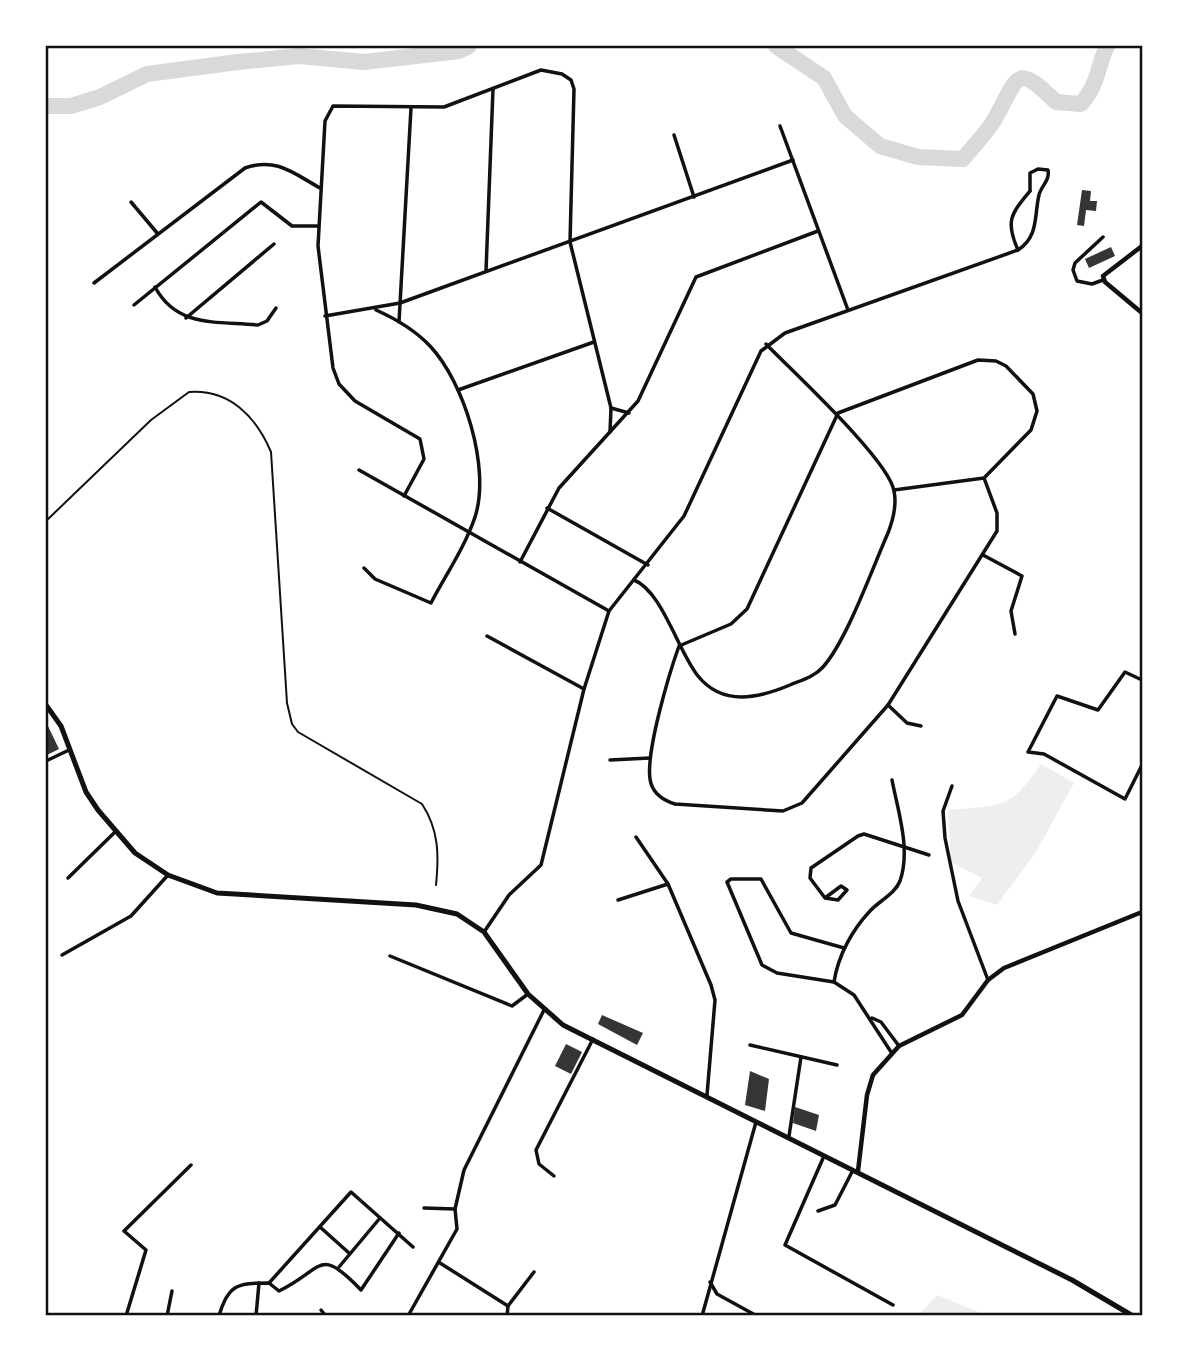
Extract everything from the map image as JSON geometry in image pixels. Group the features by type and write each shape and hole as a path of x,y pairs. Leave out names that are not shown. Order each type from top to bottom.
{"main road":[{"path":"46,705 61,726 86,792 115,832 135,853 168,875 217,893 242,897 433,906 457,914 484,932 528,994 563,1025 789,1136 1072,1280 1133,1315"}],"street":[{"path":"404,496 424,459 423,445 414,435 368,411 339,384 331,357 318,272 318,226 325,121 327,112 333,106 411,108 458,104 541,70 562,74 571,80 575,89 570,242 611,408 610,432"},
{"path":"486,271 493,89"},
{"path":"400,322 411,108"},
{"path":"780,126 848,310"},
{"path":"674,135 694,197"},
{"path":"325,316 400,303 793,160"},
{"path":"94,283 245,168 262,162 276,165 320,188"},
{"path":"484,932 509,895 541,864 584,689 609,611 648,565 684,516 756,359 766,344 785,333 1018,250 1027,244 1033,233 1039,193 1049,174 1043,168 1030,173 1030,191 1009,220 1009,229 1018,250"},
{"path":"1030,191 1039,193"},
{"path":"131,202 158,234"},
{"path":"134,305 261,202 292,226 318,226"},
{"path":"520,562 547,508 564,483 631,413 696,277 818,231"},
{"path":"1103,237 1075,263 1073,270 1077,281 1091,284 1103,280"},
{"path":"186,318 274,244"},
{"path":"1103,280 1104,274 1143,246"},
{"path":"1103,280 1143,313"},
{"path":"155,287 162,300 186,318 258,325 267,321 276,308"},
{"path":"364,568 375,579 431,603 468,533 479,498 480,463 458,390 432,348 400,322 374,309"},
{"path":"458,390 594,342"},
{"path":"634,580 649,589 679,646 705,684 735,698 761,697 817,673 831,656 894,518 894,490 878,458 766,344"},
{"path":"679,646 731,624 747,609 841,411 978,360 996,361 1006,366 1034,394 1037,418 1024,440 984,478 894,490"},
{"path":"611,408 631,413"},
{"path":"359,470 609,611"},
{"path":"679,646 650,758 650,780 654,792 665,801 675,804 783,811 802,803 888,705 983,555 999,523 984,478"},
{"path":"547,508 648,565"},
{"path":"983,555 1022,576 1011,611 1016,634"},
{"path":"487,636 584,689"},
{"path":"1143,680 1125,672 1098,710 1057,696 1028,752 1044,754 1125,799 1143,765"},
{"path":"888,705 906,723 920,726"},
{"path":"46,761 70,750"},
{"path":"610,760 650,758"},
{"path":"834,982 844,948 869,911 899,884 904,848 892,780"},
{"path":"952,786 943,811 945,838 958,901 988,980"},
{"path":"68,878 115,832"},
{"path":"825,898 841,886 847,890 838,900 825,898 810,878 811,868 858,836 864,834 929,855"},
{"path":"636,837 668,884 715,1000 707,1095"},
{"path":"62,955 131,916 168,875"},
{"path":"844,948 791,933 762,880 729,880 727,887 762,965 777,973 834,982 854,995 872,1018 874,1028 891,1052"},
{"path":"618,900 668,884"},
{"path":"818,1211 835,1205 855,1170 869,1086 891,1052 962,1015 988,980 1003,968 1143,912"},
{"path":"390,956 512,1006 528,994"},
{"path":"408,1315 457,1229 455,1209 464,1170 544,1010"},
{"path":"872,1018 881,1022 899,1046"},
{"path":"554,1176 539,1164 536,1150 593,1039"},
{"path":"750,1045 837,1065"},
{"path":"789,1136 801,1057"},
{"path":"702,1315 756,1121"},
{"path":"825,1155 785,1245 893,1305"},
{"path":"126,1315 146,1250 124,1231 191,1165"},
{"path":"269,1283 351,1192 413,1247"},
{"path":"424,1208 455,1209"},
{"path":"339,1267 381,1217"},
{"path":"320,1227 349,1253"},
{"path":"219,1315 230,1290 269,1283 279,1291 319,1265 339,1267 361,1290 399,1233"},
{"path":"440,1263 508,1307"},
{"path":"507,1315 508,1307 534,1272"},
{"path":"710,1282 717,1294 757,1315"},
{"path":"256,1315 259,1283"},
{"path":"167,1315 172,1291"},
{"path":"321,1310 326,1315"}],"lane":[{"path":"46,521 151,420 189,391 219,395 240,407 258,426 271,452 286,691 292,724 298,732 422,804 431,818 438,844 436,885"}],"shaded area":[{"path":"1041,764 1074,783 1036,852 997,905 969,896 982,878 951,862 948,810 1002,803 1020,790"},
{"path":"937,1295 986,1315 919,1315"}],"building":[{"path":"1082,190 1091,191 1090,201 1097,201 1096,211 1086,210 1084,226 1077,225"},
{"path":"1111,247 1115,256 1089,268 1085,259"},
{"path":"46,722 59,749 47,755 46,752"},
{"path":"602,1015 643,1033 637,1045 598,1024"},
{"path":"566,1044 582,1052 571,1074 555,1066"},
{"path":"750,1071 769,1079 765,1111 745,1105"},
{"path":"795,1107 819,1115 816,1131 793,1123"}],"waterway":[{"path":"46,106 71,106 100,97 147,74 299,56 364,62 459,51 469,46"},
{"path":"776,46 824,78 845,116 880,146 918,157 963,159 990,127 1010,90 1020,79 1033,82 1056,102 1081,104 1094,83 1107,46"}]}
